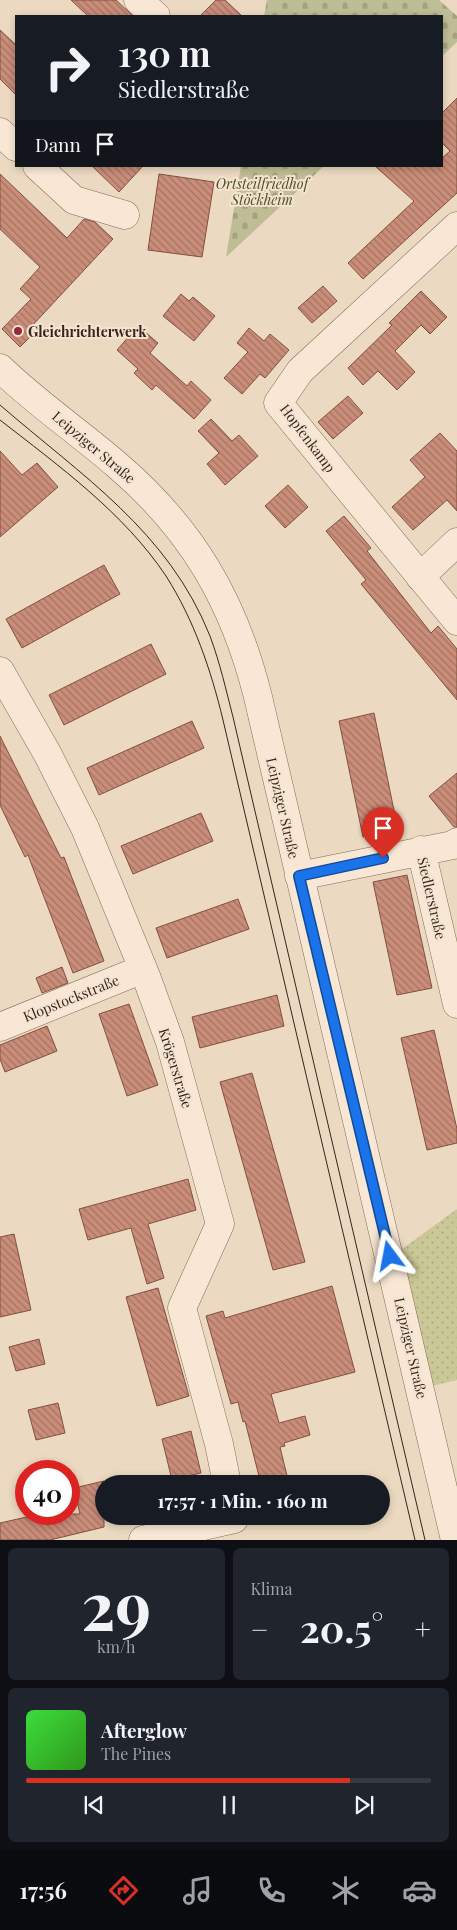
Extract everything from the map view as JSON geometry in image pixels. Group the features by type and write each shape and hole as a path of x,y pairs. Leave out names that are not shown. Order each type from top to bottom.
{"street":[{"path":"138,0 155,15"},
{"path":"0,132 15,146"},
{"path":"38,167 74,200 125,215"},
{"name":"Hopfenkamp","path":"457,226 300,371 278,403 457,621"},
{"name":"Leipziger Straße","path":"2,376 117,465 153,498 193,546 224,598 244,648 455,1533"},
{"path":"420,577 457,542"},
{"name":"Krögerstraße","path":"0,671 47,753 84,828 143,969 170,1042 220,1224 182,1308 219,1444 225,1475"},
{"name":"Siedlerstraße","path":"299,876 453,845 457,842"},
{"name":"Siedlerstraße","path":"421,850 457,1004"},
{"name":"Klopstockstraße","path":"0,1027 143,969"},
{"path":"143,1540 235,1525"}],"shaded area":[{"path":"457,1209 457,1380 428,1387 398,1252"}],"green space":[{"path":"267,0 439,0 457,16 457,42 443,55 443,15 264,15"},
{"name":"Ortsteilfriedhof Stöckheim","path":"241,167 323,167 226,257"}],"building":[{"path":"71,0 116,0 132,15 87,15"},
{"path":"216,0 225,0 241,15 201,15"},
{"path":"0,30 15,44 15,94 0,79"},
{"path":"457,98 457,193 363,279 348,263 414,201 376,167 443,167 443,157 450,151 443,144 443,112"},
{"path":"93,167 142,167 119,192"},
{"path":"0,174 67,238 84,219 95,222 113,239 30,328 35,332 20,347 2,329 31,299 20,289 40,267 0,229"},
{"path":"159,174 214,182 202,257 148,250"},
{"path":"323,286 337,301 312,323 298,308"},
{"path":"421,291 447,317 430,334 421,325 395,351 415,372 397,390 378,371 363,385 348,368 392,325 389,323"},
{"path":"181,294 189,301 193,297 215,316 194,341 163,316"},
{"path":"138,326 158,343 150,353 187,386 191,381 211,400 194,419 156,385 152,390 134,373 138,369 117,350"},
{"path":"249,328 264,341 270,334 289,350 265,378 260,374 242,394 224,378 248,352 237,343"},
{"path":"348,396 363,413 333,439 318,422"},
{"path":"211,419 232,441 239,435 258,456 225,485 207,464 219,453 198,431"},
{"path":"440,433 457,451 457,511 447,500 413,530 392,507 425,477 410,460"},
{"path":"0,451 22,475 37,463 58,487 0,537"},
{"path":"288,485 308,507 285,528 265,506"},
{"path":"344,516 371,548 367,551 431,633 438,626 457,649 457,700 361,584 366,580 326,531"},
{"path":"104,565 120,594 22,648 6,619"},
{"path":"151,644 166,674 64,725 49,695"},
{"path":"374,713 398,830 363,837 339,721"},
{"path":"192,721 204,748 99,795 87,768"},
{"path":"0,736 61,858 64,857 104,961 73,973 28,855 25,857 0,805"},
{"path":"457,773 457,827 454,827 429,796"},
{"path":"201,813 213,841 133,874 121,846"},
{"path":"407,875 432,988 397,995 373,882"},
{"path":"238,899 249,929 167,958 156,928"},
{"path":"62,967 68,983 42,993 36,978"},
{"path":"277,995 284,1026 200,1048 192,1017"},
{"path":"129,1004 158,1085 127,1096 99,1014"},
{"path":"47,1026 57,1051 5,1072 0,1059 0,1045"},
{"path":"434,1030 457,1129 457,1143 427,1150 401,1038"},
{"path":"252,1073 305,1262 273,1270 220,1082"},
{"path":"188,1179 196,1210 148,1224 164,1278 147,1284 131,1228 88,1240 79,1209"},
{"path":"14,1234 31,1310 0,1317 0,1237"},
{"path":"332,1286 355,1372 271,1394 279,1423 305,1416 310,1435 284,1443 285,1446 280,1447 287,1475 259,1475 245,1421 243,1422 238,1402 231,1404 206,1316 223,1311 225,1318"},
{"path":"158,1288 189,1396 157,1406 126,1297"},
{"path":"39,1339 45,1364 16,1371 9,1347"},
{"path":"58,1403 65,1433 36,1440 28,1410"},
{"path":"191,1431 201,1473 171,1475 162,1439"},
{"path":"95,1483 95,1525 104,1525 104,1527 50,1540 0,1540 0,1523 15,1520 15,1525 80,1525 80,1487"}],"tram line":[{"path":"0,405 91,482 147,535 171,566 192,599 210,636 233,717 425,1540"},
{"path":"0,420 67,473 111,511 131,532 166,576 185,610 200,646 223,720 415,1540"}],"place":[{"name":"Gleichrichterwerk","path":"18,331"}],"route":[{"path":"383,858 299,876 390,1256"}]}
